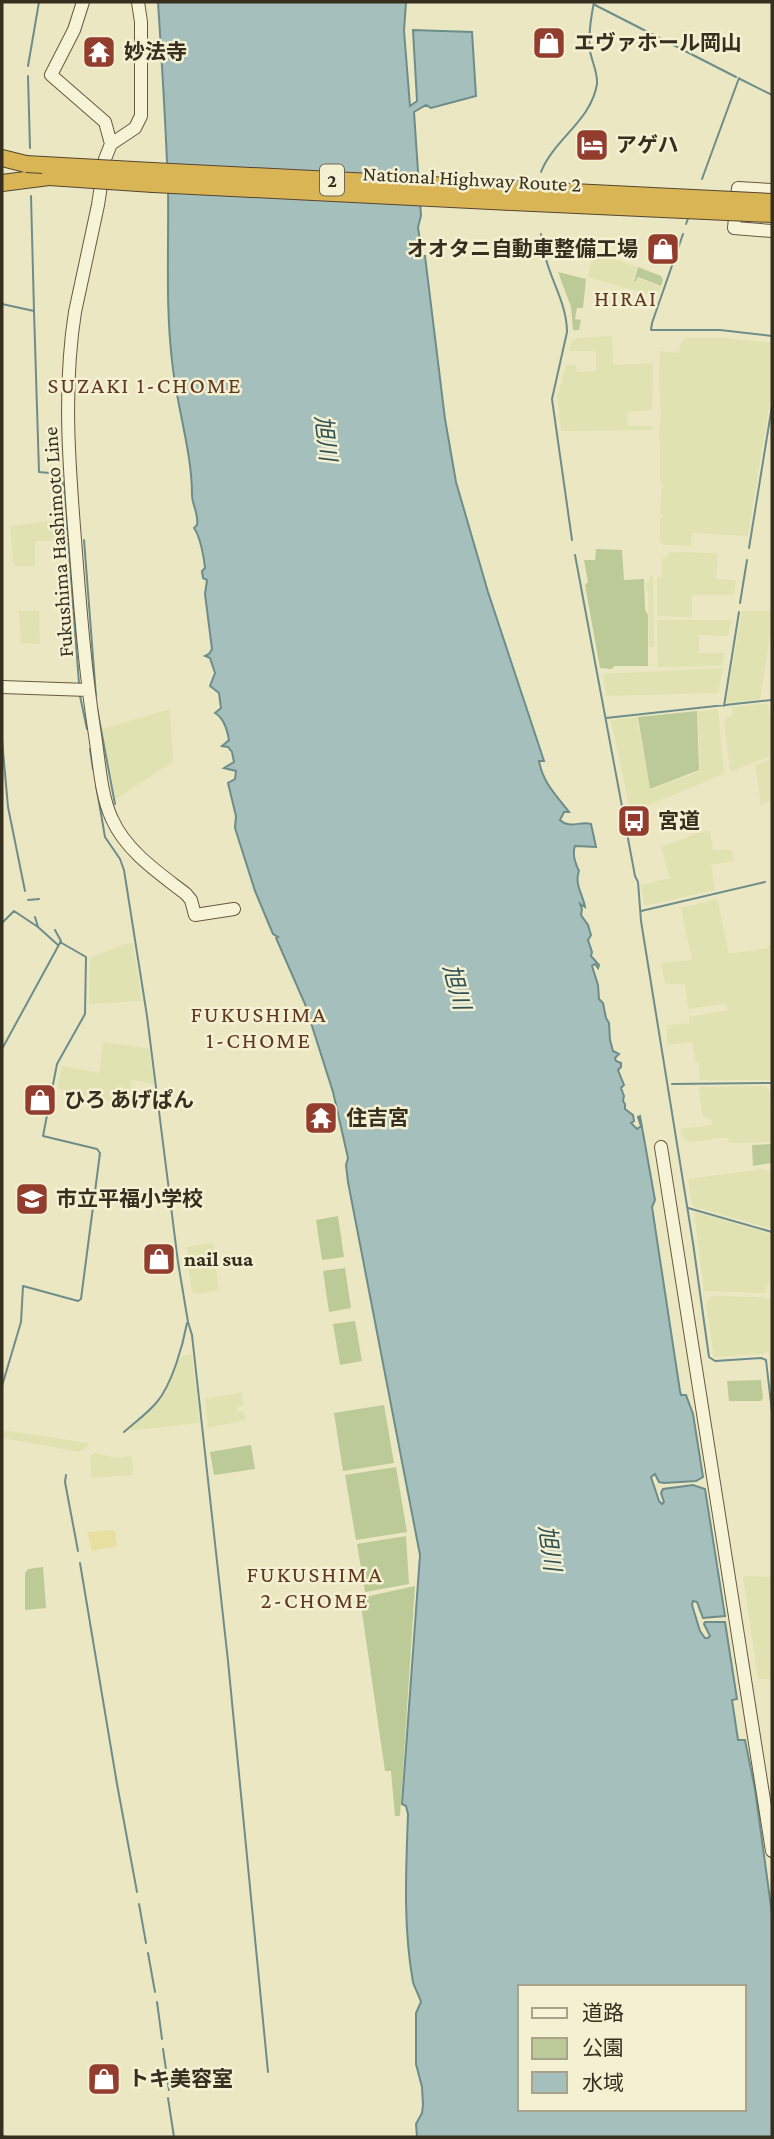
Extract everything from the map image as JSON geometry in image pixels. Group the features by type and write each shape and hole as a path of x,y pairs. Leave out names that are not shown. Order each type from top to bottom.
{"highway":[{"name":"National Highway Route 2","path":"2,160 26,164 772,202"},
{"name":"National Highway Route 2","path":"2,172 50,177 772,214"},
{"path":"2,183 50,177"}],"main road":[{"path":"83,2 74,30 51,75 105,122 110,144 135,128 141,116 141,22 138,2"},
{"name":"Fukushima Hashimoto Line","path":"110,144 75,312 68,395 70,478 88,690 106,797 117,829 140,856 191,900 195,915 234,909"},
{"path":"772,190 738,188 734,228 772,231"},
{"path":"2,687 88,690"},
{"path":"661,1147 772,1851"}],"green space":[{"path":"593,251 637,267 633,282 636,283 637,278 661,287 657,297 588,277"},
{"path":"638,267 661,276 661,286 638,277 634,282"},
{"path":"558,272 586,279 583,308 577,308 575,319 581,320 579,330 573,330 571,307"},
{"path":"612,336 613,365 653,363 652,410 627,412 628,426 652,426 652,430 561,431 557,397 566,365 576,365 577,372 596,371 596,351 569,351 572,341 577,338"},
{"path":"685,338 725,338 772,343 772,389 748,536 692,533 691,546 663,545 660,541 660,517 663,515 660,514 660,351 679,353"},
{"path":"63,519 65,540 35,541 35,566 14,566 10,526"},
{"path":"596,549 622,550 624,580 644,579 645,610 648,615 648,666 600,668 585,585 588,582 584,560 595,560"},
{"path":"668,552 715,553 718,555 716,579 736,580 734,595 692,595 692,617 657,616 657,577 662,577 662,558 668,557"},
{"path":"649,576 653,576 654,647 649,647 646,583 650,582"},
{"path":"19,611 39,611 40,644 21,643"},
{"path":"742,611 772,611 761,694 760,699 727,704 726,700"},
{"path":"657,620 732,620 728,636 699,635 699,653 725,653 722,666 658,667"},
{"path":"723,668 718,693 606,696 603,674"},
{"path":"768,703 772,755 731,772 729,763 747,755 729,762 724,721 733,716 732,707"},
{"path":"170,709 173,762 116,799 102,729"},
{"path":"718,709 724,774 630,811 611,720 637,717 650,790 700,771 698,711"},
{"path":"697,711 699,770 650,789 638,717"},
{"path":"772,758 772,800 761,805 755,765"},
{"path":"710,830 713,850 732,850 734,861 711,865 715,890 644,906 641,885 670,878 661,847"},
{"path":"716,899 729,954 768,948 772,945 772,1080 700,1080 699,1062 695,1062 692,1042 667,1045 667,1025 689,1023 689,1017 729,1010 724,1004 688,1009 685,984 665,984 661,963 692,960 681,908"},
{"path":"133,943 142,1001 89,1004 90,958"},
{"path":"103,1042 149,1048 154,1084 132,1080 129,1094 146,1099 144,1110 57,1088 62,1066 99,1073"},
{"path":"766,1086 769,1090 772,1142 729,1143 728,1138 714,1138 688,1142 682,1136 680,1129 712,1125 712,1120 702,1115 699,1087"},
{"path":"772,1144 772,1163 753,1166 752,1145"},
{"path":"764,1169 772,1172 772,1229 692,1205 688,1179"},
{"path":"694,1212 772,1234 772,1274 765,1293 704,1291"},
{"path":"338,1216 344,1257 322,1260 316,1220"},
{"path":"213,1243 215,1255 188,1257 186,1247"},
{"path":"207,1257 216,1269 219,1290 198,1294 192,1292 187,1262"},
{"path":"345,1268 351,1308 329,1312 323,1271"},
{"path":"711,1296 772,1299 772,1373 768,1351 763,1354 714,1357 706,1304"},
{"path":"355,1321 362,1361 340,1365 333,1324"},
{"path":"192,1354 200,1423 126,1431 157,1405 180,1357"},
{"path":"761,1380 761,1401 729,1401 727,1381"},
{"path":"242,1393 244,1406 237,1407 237,1419 238,1412 244,1411 246,1420 208,1428 205,1399"},
{"path":"384,1405 394,1463 343,1471 334,1413"},
{"path":"2,1430 88,1443 88,1446 79,1452 2,1438"},
{"path":"251,1445 255,1469 214,1475 210,1452"},
{"path":"95,1453 116,1458 132,1456 133,1475 91,1478 90,1456"},
{"path":"396,1467 407,1532 356,1540 345,1475"},
{"path":"406,1536 409,1584 365,1592 357,1544"},
{"path":"43,1567 46,1608 25,1610 25,1573 28,1569"},
{"path":"743,1576 772,1577 772,1679 758,1679"},
{"path":"415,1586 400,1816 395,1816 391,1771 385,1771 360,1598"}],"sand":[{"path":"115,1530 117,1546 92,1551 87,1532"}],"water":[{"name":"旭川","path":"158,2 406,2 404,31 410,106 417,101 413,30 472,32 476,96 431,108 426,105 414,112 421,216 418,227 422,256 425,256 445,419 456,482 488,592 544,761 539,761 541,769 569,812 564,812 560,820 567,824 591,824 596,847 575,846 574,849 574,859 579,871 578,885 585,907 580,904 581,915 591,935 588,940 591,956 599,965 598,968 595,964 592,966 599,999 603,1003 609,1023 613,1051 619,1054 615,1058 621,1063 618,1070 624,1085 621,1088 625,1109 633,1115 634,1121 631,1123 637,1129 641,1126 640,1116 655,1200 652,1207 680,1391 681,1395 686,1395 693,1414 703,1477 696,1481 664,1483 659,1482 655,1474 651,1477 662,1504 663,1489 693,1485 705,1489 725,1616 703,1618 697,1602 693,1601 692,1605 705,1638 710,1636 705,1622 725,1622 737,1699 732,1700 738,1740 745,1740 755,1789 772,1914 772,2137 417,2137 416,2124 423,2105 416,2064 416,2013 421,2002 413,1982 410,1961 406,1898 408,1814 406,1806 402,1804 420,1555 348,1182 348,1158 333,1092 305,1004 276,938 278,937 273,934 255,891 235,828 236,816 228,783 235,779 236,771 224,768 234,762 232,752 228,747 222,746 229,740 223,721 215,713 221,708 219,693 210,686 215,673 210,658 205,656 212,649 205,594 207,580 203,578 204,558 194,528 197,525 197,517 192,499 190,463 175,385 171,346 165,118"}],"waterway":[{"path":"28,66 39,2"},
{"path":"541,172 554,150 588,109 593,97 597,80 589,39 594,2"},
{"path":"595,5 736,77"},
{"path":"28,76 30,148"},
{"path":"702,179 739,78"},
{"path":"740,79 772,95"},
{"path":"31,196 34,311"},
{"path":"686,224 689,216"},
{"path":"541,234 545,256 566,322 567,332 552,399 572,540"},
{"path":"683,234 651,330 720,330 772,336"},
{"path":"2,304 34,311 39,472 61,474 64,489 79,683"},
{"path":"749,548 772,406"},
{"path":"84,540 96,696"},
{"path":"575,555 638,882 641,921 709,1357 715,1361 766,1360 772,1412"},
{"path":"740,603 747,560"},
{"path":"724,706 739,612"},
{"path":"80,696 87,729"},
{"path":"606,718 772,700"},
{"path":"97,708 115,804"},
{"path":"2,740 8,807 25,891"},
{"path":"90,749 93,769"},
{"path":"96,785 105,837 124,870 147,1016 178,1262 192,1335 228,1661 268,2072"},
{"path":"641,911 765,882"},
{"path":"28,900 39,899"},
{"path":"2,923 14,911 38,927"},
{"path":"35,917 38,927 58,945"},
{"path":"2,1049 61,941 55,930"},
{"path":"2,1386 21,1322 23,1286 78,1301 81,1299 100,1153 97,1149 43,1136 57,1064 85,1014 86,957 60,942"},
{"path":"672,1084 772,1083"},
{"path":"688,1208 772,1232"},
{"path":"124,1432 150,1410 162,1394 176,1364 187,1323"},
{"path":"66,1475 78,1551"},
{"path":"80,1563 137,1892"},
{"path":"139,1904 146,1943"},
{"path":"148,1953 155,1992"},
{"path":"157,2002 162,2039"},
{"path":"163,2049 169,2090"},
{"path":"168,2098 174,2137"},
{"path":"2,2136 7,2137"}],"place":[{"name":"エヴァホール岡山","path":"549,43"},
{"name":"妙法寺","path":"99,52"},
{"name":"アゲハ","path":"592,145"},
{"name":"オオタニ自動車整備工場","path":"663,249"},
{"name":"宮道","path":"634,821"},
{"name":"ひろ あげぱん","path":"40,1100"},
{"name":"住吉宮","path":"321,1118"},
{"name":"市立平福小学校","path":"32,1199"},
{"name":"nail sua","path":"159,1259"},
{"name":"トキ美容室","path":"104,2079"}],"district":[{"name":"HIRAI","path":"626,298"},
{"name":"SUZAKI 1-CHOME","path":"145,385"},
{"name":"FUKUSHIMA 1-CHOME","path":"259,1027"},
{"name":"FUKUSHIMA 2-CHOME","path":"315,1587"}]}
